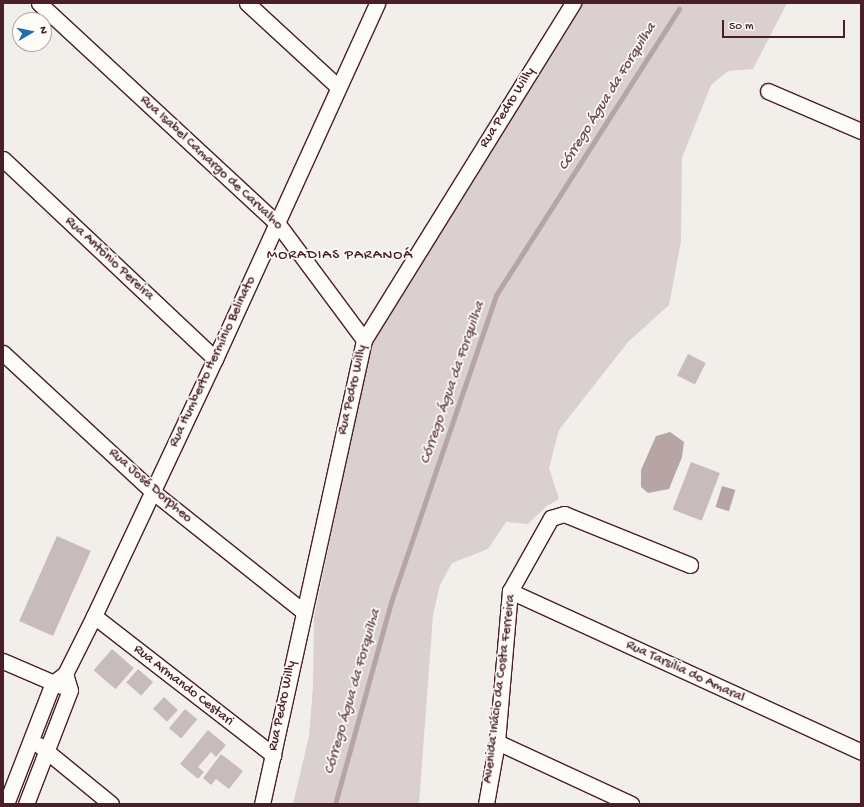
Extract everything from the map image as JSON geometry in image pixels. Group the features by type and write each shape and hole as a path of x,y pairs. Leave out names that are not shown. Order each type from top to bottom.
{"street":[{"name":"Rua Isabel Camargo de Carvalho","path":"40,3 278,224 364,340"},
{"path":"247,3 338,87"},
{"name":"Rua Humberto Hermínio Belinato","path":"6,804 32,738 59,679 94,616 215,359 278,224 338,87 377,3"},
{"name":"Rua Pedro Willy","path":"262,804 364,340 574,3"},
{"path":"768,91 861,132"},
{"name":"Rua Antônio Pereira","path":"3,159 215,359"},
{"name":"Rua José Dorpheo","path":"3,353 152,490 304,612"},
{"name":"Avenida Inácio da Costa Ferreira","path":"486,804 497,742 510,591 551,518 564,514 690,565"},
{"name":"Rua Tarsilia do Amaral","path":"510,591 861,752"},
{"name":"Rua Armando Cestari","path":"94,616 273,755"},
{"path":"3,661 59,679 70,690 26,804"},
{"path":"32,738 111,804"},
{"path":"497,742 631,804"}],"shaded area":[{"path":"582,3 787,3 753,69 728,71 711,85 682,158 681,241 669,305 628,342 559,430 549,468 559,499 547,506 528,524 506,522 488,549 452,563 440,585 433,615 419,804 293,804 309,736 313,687 314,617 371,343"},
{"path":"670,432 684,442 682,457 669,489 648,493 641,487 641,470 656,436"},
{"path":"722,486 735,490 729,511 716,507"}],"building":[{"path":"688,354 706,363 695,384 677,375"},
{"path":"691,462 720,473 702,521 673,510"},
{"path":"57,536 91,551 53,636 19,621"},
{"path":"112,649 134,668 116,689 94,670"},
{"path":"138,669 153,682 141,696 126,683"},
{"path":"164,697 178,710 167,722 153,709"},
{"path":"185,709 197,719 181,738 169,728"},
{"path":"208,730 226,745 216,757 211,752 198,767 204,772 198,779 180,764"},
{"path":"221,754 243,771 229,789 216,779 211,785 203,778"}],"waterway":[{"name":"Córrego Água da Forquilha","path":"335,804 391,602 496,295 679,9"}],"district":[{"name":"MORADIAS PARANOÁ","path":"340,256"}]}
